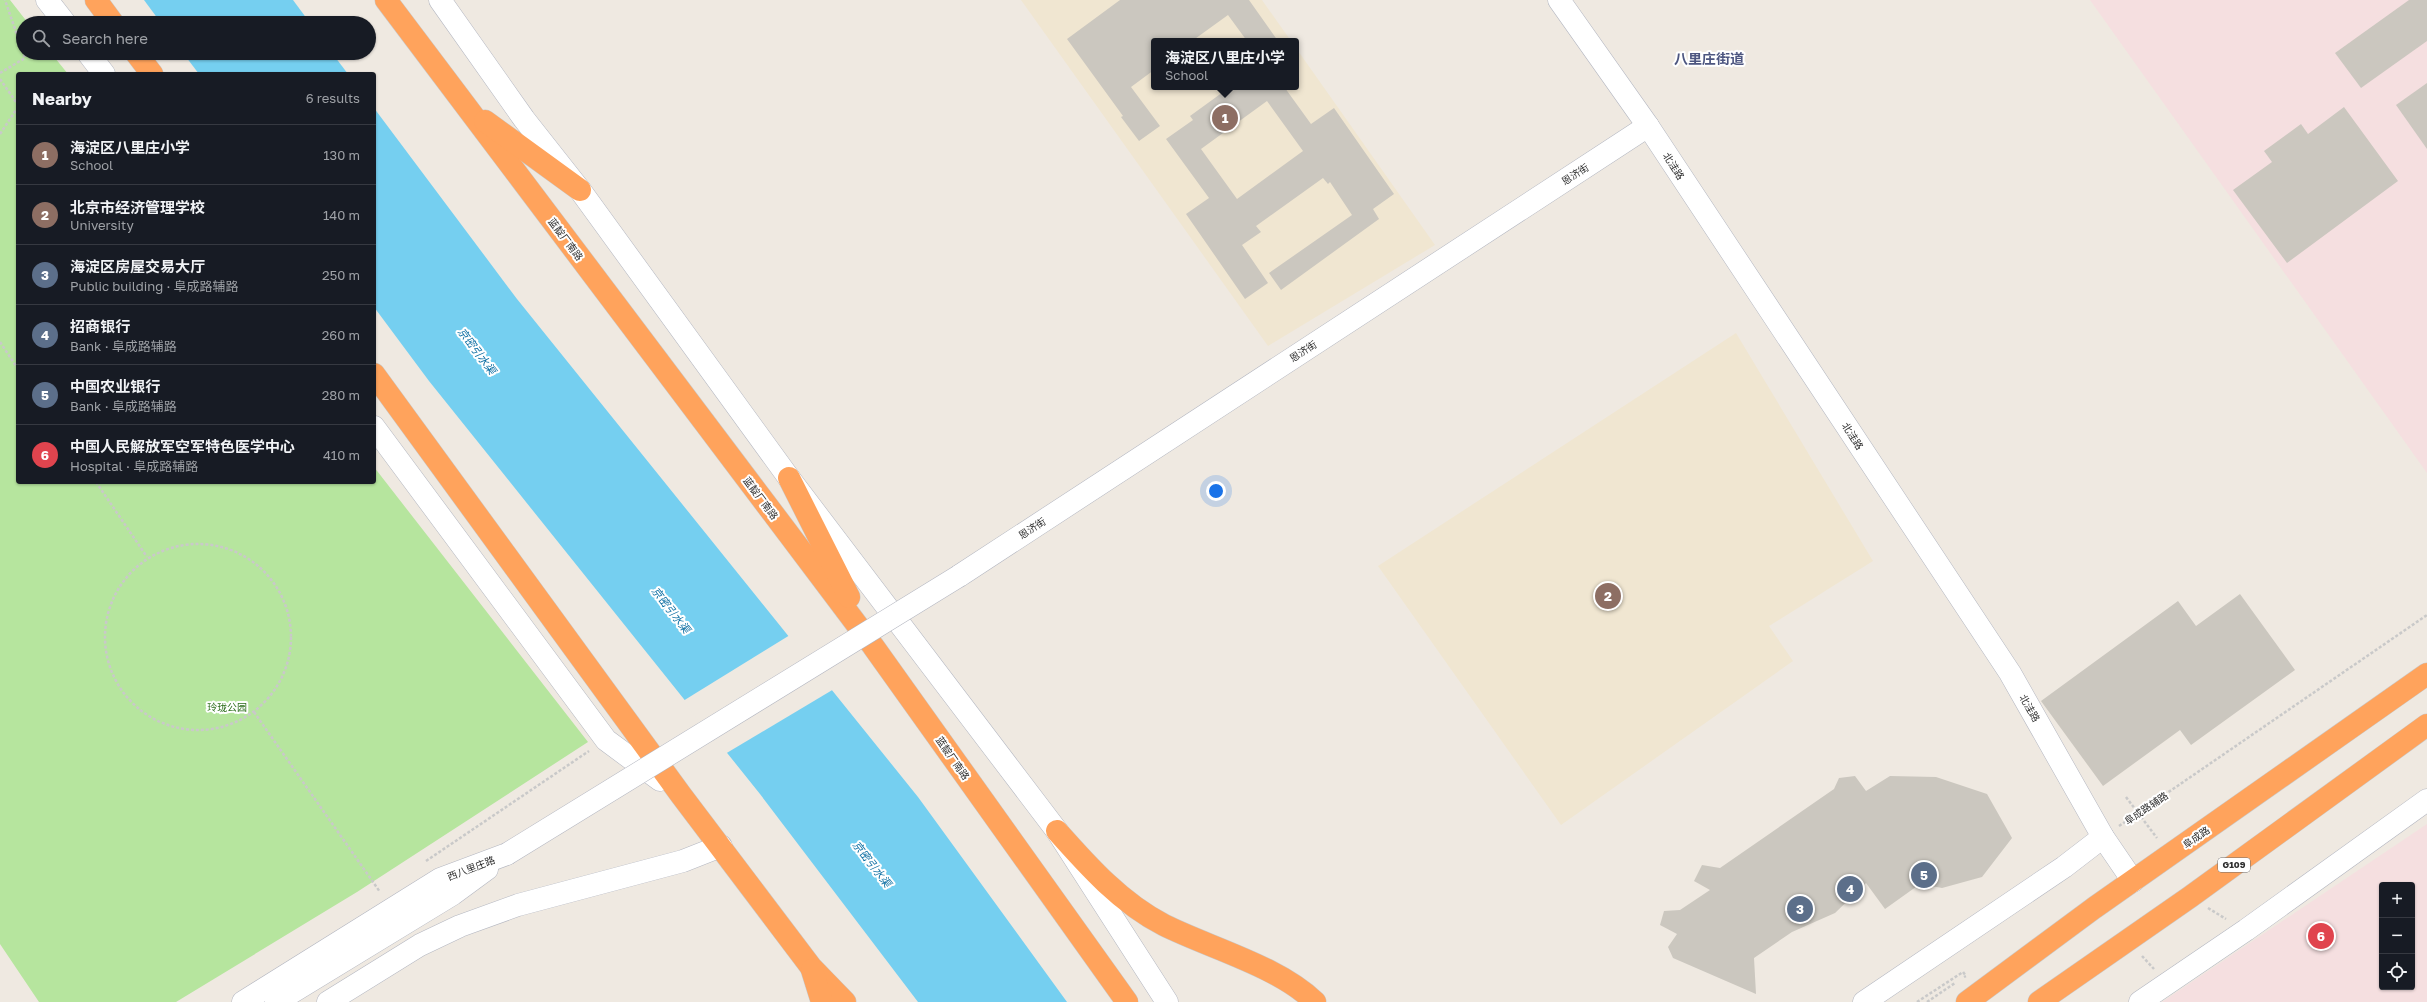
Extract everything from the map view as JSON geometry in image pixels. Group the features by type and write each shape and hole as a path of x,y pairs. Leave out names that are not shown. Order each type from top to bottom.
{"highway":[{"path":"96,0 108,16"},
{"name":"蓝靛厂南路","path":"386,0 873,646 1127,1002"},
{"path":"141,60 150,72"},
{"path":"467,108 580,190"},
{"path":"376,377 681,795 811,967 845,1002"},
{"path":"790,478 873,646"},
{"name":"阜成路","path":"1967,1002 2133,881 2427,674"},
{"name":"G109","path":"2039,1002 2190,897 2427,725"},
{"path":"1057,831 1096,875 1132,904 1163,924 1278,977 1315,1002"},
{"path":"811,967 822,1002"}],"street":[{"path":"47,0 60,16"},
{"path":"440,0 524,119 580,190 790,478 1057,831 1167,1002"},
{"name":"北洼路","path":"1560,0 1648,126 2010,673 2103,837 2133,881"},
{"path":"93,60 102,72"},
{"name":"恩济街","path":"507,854 959,576 1648,126"},
{"path":"376,430 606,740 681,795"},
{"path":"2140,1002 2246,930 2427,800"},
{"path":"1864,1002 2064,867 2103,837"},
{"path":"328,1002 420,945 460,926 518,905 684,861 721,846"},
{"name":"西八里庄路","path":"243,1002 440,879 507,854"},
{"name":"西八里庄路","path":"276,1002 454,894 507,854"}],"path":[{"path":"5,0 16,32"},
{"path":"0,73 22,60"},
{"path":"0,79 16,103"},
{"path":"0,134 16,109"},
{"path":"0,342 16,366"},
{"path":"97,484 147,558"},
{"path":"209,543 240,552 266,571 284,597 292,628 289,660 276,689 254,712 227,726 198,731 190,730 168,726 141,712 120,690 107,663 104,633 110,604 125,578 147,558 177,545 209,543"},
{"name":"阜成路辅路","path":"2103,837 2427,615"},
{"path":"254,712 379,892 386,888"},
{"path":"424,862 606,740"},
{"path":"1917,1002 1963,972"},
{"path":"1927,1002 1945,990"}],"shaded area":[{"path":"1021,0 1262,0 1289,38 1151,38 1151,90 1299,90 1299,52 1435,245 1268,346"},
{"path":"2090,0 2427,0 2427,473"},
{"path":"1736,333 1873,561 1769,626 1793,661 1561,825 1378,566"},
{"path":"2427,824 2427,1002 2162,1002"}],"green space":[{"name":"玲珑公园","path":"0,0 10,0 23,16 16,16 16,60 57,60 66,72 16,72 16,484 376,484 376,470 588,742 357,892 176,1002 39,1002 0,944"}],"water":[{"path":"144,0 293,0 305,16 156,16"},
{"path":"188,60 337,60 346,72 197,72"},
{"name":"京密引水渠","path":"376,111 517,299 918,797 1067,1002 918,1002 760,794 429,381 376,310"}],"pier":[{"path":"790,635 834,689 725,754 683,701"}],"building":[{"path":"1120,0 1249,0 1276,38 1245,38 1228,15 1196,38 1151,38 1151,72 1131,87 1160,126 1139,141 1121,117 1123,116 1067,39"},
{"path":"2409,0 2427,0 2427,41 2361,88 2335,53"},
{"path":"2427,83 2427,149 2396,105"},
{"path":"1226,90 1286,90 1311,124 1334,108 1394,194 1373,209 1379,219 1281,290 1269,273 1352,215 1330,182 1328,184 1323,178 1256,226 1261,232 1242,245 1268,283 1245,299 1186,214 1209,198 1166,139 1193,120 1190,116","holes":["1267,101 1303,151 1237,199 1201,149"]},
{"path":"2344,107 2398,181 2287,263 2233,190 2272,162 2264,151 2301,124 2308,134"},
{"path":"2240,594 2295,670 2191,745 2180,730 2103,786 2041,701 2178,601 2196,626"},
{"path":"1855,776 1866,791 1890,776 1936,777 1987,794 2012,838 1982,877 1942,888 1920,884 1885,909 1866,883 1835,913 1792,932 1754,958 1756,994 1673,958 1668,947 1677,934 1660,925 1664,911 1680,910 1710,890 1694,881 1702,865 1720,868 1834,789 1839,778"}],"place":[{"name":"海淀区八里庄小学","path":"1225,118"},
{"name":"北京市经济管理学校","path":"1608,596"},
{"name":"中国农业银行","path":"1924,875"},
{"name":"招商银行","path":"1850,889"},
{"name":"海淀区房屋交易大厅","path":"1800,909"},
{"name":"中国人民解放军空军特色医学中心","path":"2321,936"}],"district":[{"name":"八里庄街道","path":"1709,59"}]}
